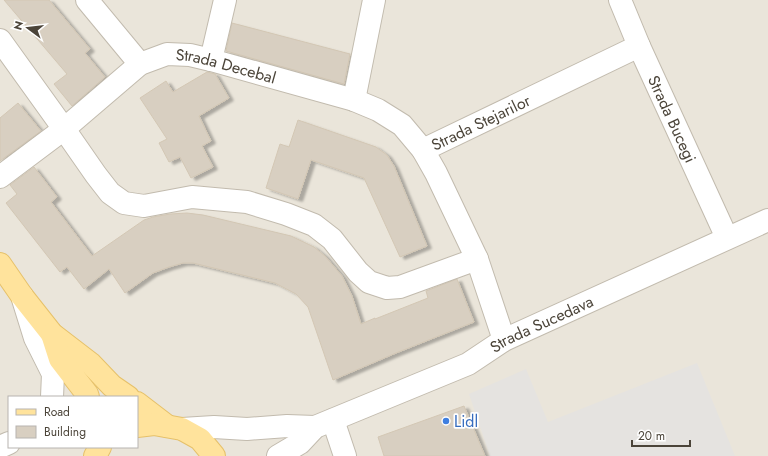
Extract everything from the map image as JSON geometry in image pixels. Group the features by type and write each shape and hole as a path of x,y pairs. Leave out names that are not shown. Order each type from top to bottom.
{"main road":[{"path":"0,264 22,296 52,334 91,364 112,386 127,396"},
{"path":"52,334 60,359 88,396"},
{"path":"138,405 175,428 200,439 214,456"},
{"path":"138,426 154,424 175,428"}],"street":[{"path":"87,0 140,64"},
{"path":"354,100 374,0"},
{"name":"Strada Bucegi","path":"620,0 639,46 727,238"},
{"path":"211,60 220,4"},
{"path":"0,40 96,175 110,193 124,203 144,206 192,197 247,202 286,214 314,225 332,239 358,272 369,282 387,288 400,287 477,259"},
{"name":"Strada Stejarilor","path":"504,340 477,259 436,173 423,150 639,46"},
{"name":"Strada Decebal","path":"0,177 64,129 140,64 167,54 190,55 211,60 354,100 378,110 402,125 423,150"},
{"name":"Strada Sucedava","path":"278,456 300,443 324,424 468,364 504,340 768,220"},
{"path":"22,296 35,338 53,374 52,396"},
{"path":"324,424 345,456"},
{"name":"Strada Sucedava","path":"175,428 214,427 247,429 324,424"}],"shaded area":[{"path":"0,0 768,0 768,456 0,456"},
{"name":"Lidl","path":"697,363 735,456 490,456 469,394 526,369 548,422"}],"building":[{"path":"4,0 49,0 90,49 85,53 105,77 72,106 54,84 67,74"},
{"path":"232,23 350,54 344,84 226,51"},
{"path":"207,72 215,74 229,98 199,116 211,141 202,146 213,167 191,178 180,157 169,162 159,143 167,139 140,98 166,81 173,92"},
{"path":"18,103 41,131 0,161 0,118"},
{"path":"298,120 376,147 387,155 394,166 427,246 400,257 364,178 311,160 298,199 266,188 280,144 289,147"},
{"path":"34,167 57,197 51,202 92,256 144,220 170,214 187,213 203,215 291,236 314,247 325,256 342,276 352,296 361,324 428,298 426,291 457,279 474,322 333,380 308,307 296,294 275,283 193,263 183,263 153,273 125,293 109,269 84,289 67,267 60,272 6,203 17,194 10,185"},
{"name":"Lidl","path":"464,406 485,456 384,456 378,437"}],"place":[{"name":"Lidl","path":"446,421"}]}
